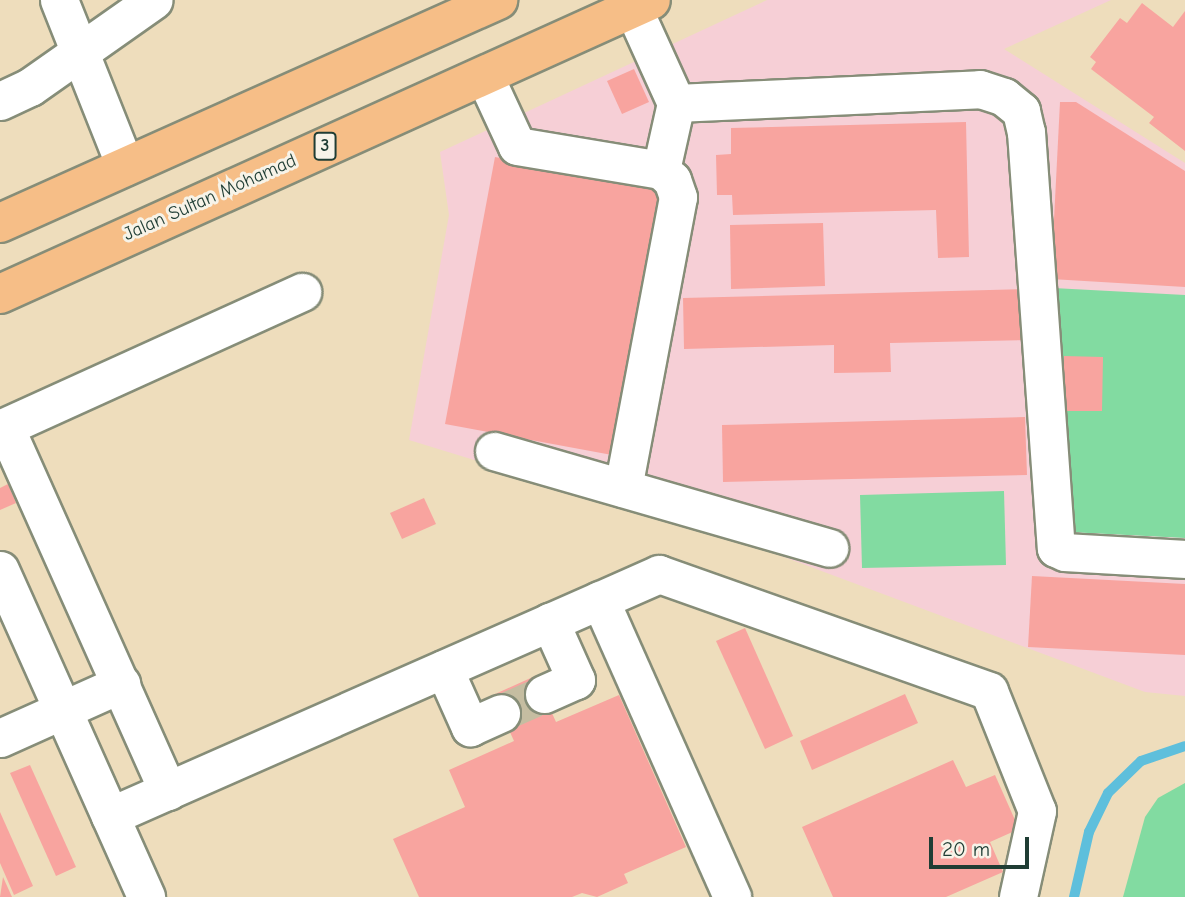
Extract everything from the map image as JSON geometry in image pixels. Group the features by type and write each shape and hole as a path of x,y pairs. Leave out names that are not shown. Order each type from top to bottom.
{"highway":[{"path":"0,222 498,0"},
{"name":"Jalan Sultan Mohamad","path":"0,294 642,4"}],"street":[{"path":"59,0 77,54 125,166"},
{"path":"0,101 30,87 150,1"},
{"path":"642,4 676,103 661,170"},
{"path":"484,75 517,146 661,170 672,180 678,197 623,488"},
{"path":"676,103 980,89 1013,104 1021,111 1026,132 1056,548 1065,552 1185,559"},
{"path":"168,791 3,428 302,292"},
{"path":"494,451 829,548"},
{"path":"0,569 146,897"},
{"path":"110,816 659,575 989,691 1037,811 1018,897"},
{"path":"600,600 732,897"},
{"path":"544,694 576,680 550,622"},
{"path":"444,669 470,727 501,713"},
{"path":"0,738 121,684"}],"shaded area":[{"path":"767,0 1111,0 1004,49 1185,163 1185,696 1145,692 752,545 409,440 449,215 440,152"}],"green space":[{"path":"1053,288 1185,295 1185,538 1069,532"},
{"path":"1004,491 1006,565 862,568 860,495"},
{"path":"1185,783 1185,897 1123,897 1145,817 1158,798"}],"building":[{"path":"1142,3 1173,27 1185,11 1185,151 1149,123 1154,117 1091,69 1096,62 1090,57 1120,18 1127,23"},
{"path":"634,69 649,102 622,114 607,81"},
{"path":"1060,102 1076,102 1185,171 1185,287 1051,279"},
{"path":"966,122 969,257 938,258 936,210 733,215 732,195 717,195 716,155 731,154 731,128"},
{"path":"495,157 663,189 612,455 445,424"},
{"path":"823,223 825,286 731,289 730,225"},
{"path":"1028,289 1029,340 890,343 891,372 834,373 834,345 684,349 683,298"},
{"path":"1064,356 1103,357 1102,411 1063,411"},
{"path":"1025,417 1027,475 723,482 722,425"},
{"path":"8,484 16,503 0,510 0,488"},
{"path":"424,498 436,524 402,539 390,513"},
{"path":"1032,576 1185,584 1185,655 1028,647"},
{"path":"745,628 793,736 765,749 716,641"},
{"path":"535,676 556,722 619,695 686,847 624,874 628,883 597,897 582,893 572,897 419,897 393,839 465,807 449,770 514,741 493,695"},
{"path":"905,694 918,723 812,770 800,741"},
{"path":"953,760 966,787 995,775 1019,829 990,842 1003,872 946,897 833,897 802,827"},
{"path":"30,765 76,867 56,876 10,773"},
{"path":"0,812 33,886 14,895 0,863"},
{"path":"3,877 12,897 0,897"}],"waterway":[{"path":"1074,897 1089,832 1108,793 1141,761 1185,746"}],"tunnel":[{"path":"501,713 544,694"}]}
